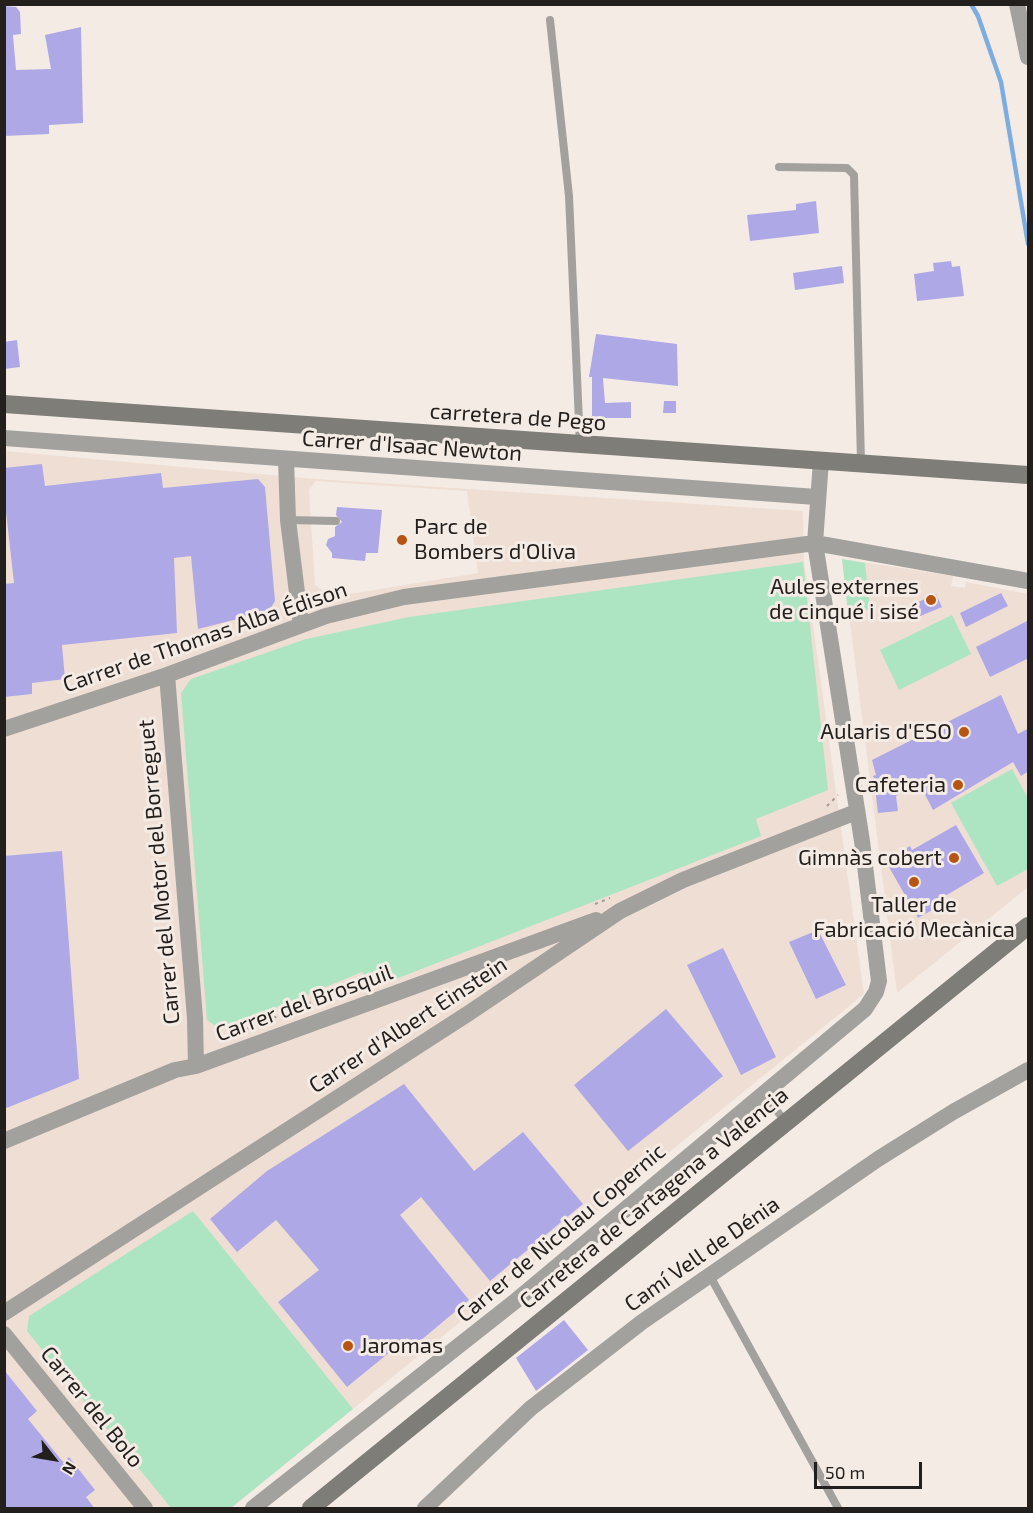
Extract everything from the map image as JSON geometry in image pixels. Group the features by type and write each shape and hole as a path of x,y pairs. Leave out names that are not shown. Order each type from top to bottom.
{"main road":[{"name":"carretera de Pego","path":"4,404 1029,475"},
{"name":"Carretera de Cartagena a Valencia","path":"310,1509 1029,926"}],"street":[{"path":"1017,4 1029,57"},
{"name":"Carrer d'Isaac Newton","path":"4,438 816,497"},
{"path":"286,459 288,520 301,625"},
{"path":"821,461 816,497 815,543 856,812"},
{"name":"Carrer de Thomas Alba Édison","path":"4,729 167,675 326,616 404,597 815,543 1029,580"},
{"name":"Carrer del Motor del Borreguet","path":"167,675 195,1018 196,1066"},
{"name":"Carrer d'Albert Einstein","path":"4,1313 469,1013 620,902 683,880 856,812"},
{"name":"Carrer de Nicolau Copernic","path":"253,1509 518,1299 865,1009 876,992 879,981 856,812"},
{"name":"Carrer del Brosquil","path":"4,1141 175,1070 196,1066 620,902"},
{"name":"Camí Vell de Dénia","path":"425,1509 531,1408 642,1322 878,1159 1029,1070"},
{"name":"Carrer del Bolo","path":"4,1334 145,1509"}],"lane":[{"path":"550,20 569,196 580,445"},
{"path":"779,167 847,168 854,175 861,464"},
{"path":"288,520 336,521"},
{"path":"762,1093 786,1122"},
{"path":"710,1276 838,1509"}],"path":[{"path":"824,808 842,788"},
{"path":"590,906 620,902"},
{"path":"220,1040 348,987 368,990"}],"shaded area":[{"path":"4,451 316,479 803,511 804,560 864,994 231,1508 5,1508","holes":["316,481 467,491 478,573 332,597 315,585 309,490"]},
{"path":"842,559 953,576 951,586 965,588 966,582 1028,594 1028,887 897,993"}],"green space":[{"path":"842,559 865,563 870,610 848,613"},
{"path":"803,562 828,790 756,819 761,836 373,988 362,972 221,1030 207,1020 181,693 191,679 306,639 409,617"},
{"path":"952,615 971,654 899,690 880,650"},
{"path":"1012,769 1028,798 1028,869 997,886 951,803"},
{"path":"193,1211 353,1409 231,1508 171,1508 27,1331 29,1316"}],"building":[{"path":"4,6 16,7 20,12 21,34 13,35 16,70 51,69 45,35 81,27 83,123 49,125 49,134 4,136"},
{"path":"816,201 819,233 750,241 747,215 796,210 796,204"},
{"path":"951,261 952,267 960,266 964,296 917,301 914,274 934,271 933,263"},
{"path":"842,266 844,283 795,290 793,273"},
{"path":"596,334 677,344 678,386 603,378 605,403 631,402 631,418 592,418 592,377 589,377"},
{"path":"17,340 20,367 4,369 4,342"},
{"path":"664,401 676,401 676,413 663,413"},
{"path":"42,464 45,486 161,473 163,488 258,479 265,487 275,601 269,611 198,629 191,556 174,558 177,633 62,645 65,679 32,683 32,694 4,697 4,584 14,583 4,494 4,468"},
{"path":"337,507 382,510 378,553 366,553 365,561 332,558 332,553 326,545 328,539 335,536 335,527 342,522 336,515"},
{"path":"1001,593 1008,606 966,627 960,613"},
{"name":"Aules externes de cinqué i sisé","path":"936,594 942,607 913,619 907,607"},
{"path":"1029,620 1029,658 990,677 976,647"},
{"path":"1001,695 1018,734 1029,728 1029,771 1021,776 1013,762 933,810 919,783 896,796 898,811 878,813 875,788 877,786 873,776 876,775 872,760"},
{"path":"956,825 984,873 940,899 943,904 918,918 885,860 910,846 912,850"},
{"path":"62,851 79,1079 4,1109 4,856"},
{"path":"818,930 846,985 816,999 789,942"},
{"path":"723,948 776,1057 741,1075 687,965"},
{"path":"666,1009 723,1076 628,1151 574,1085"},
{"path":"404,1084 474,1171 523,1132 583,1204 490,1281 421,1197 400,1215 469,1300 414,1346 407,1338 347,1387 278,1302 319,1270 276,1220 237,1252 210,1219 267,1171"},
{"path":"564,1320 588,1350 536,1391 516,1358"},
{"path":"4,1370 37,1411 28,1419 63,1462 69,1457 95,1490 86,1497 95,1509 4,1509"}],"waterway":[{"path":"971,4 978,16 1001,82 1028,244"}],"place":[{"name":"Parc de Bombers d'Oliva","path":"402,540"},
{"name":"Aules externes de cinqué i sisé","path":"931,600"},
{"name":"Aularis d'ESO","path":"964,732"},
{"name":"Cafeteria","path":"958,785"},
{"name":"Gimnàs cobert","path":"954,858"},
{"name":"Taller de Fabricació Mecànica","path":"914,882"},
{"name":"Jaromas","path":"348,1346"}]}
